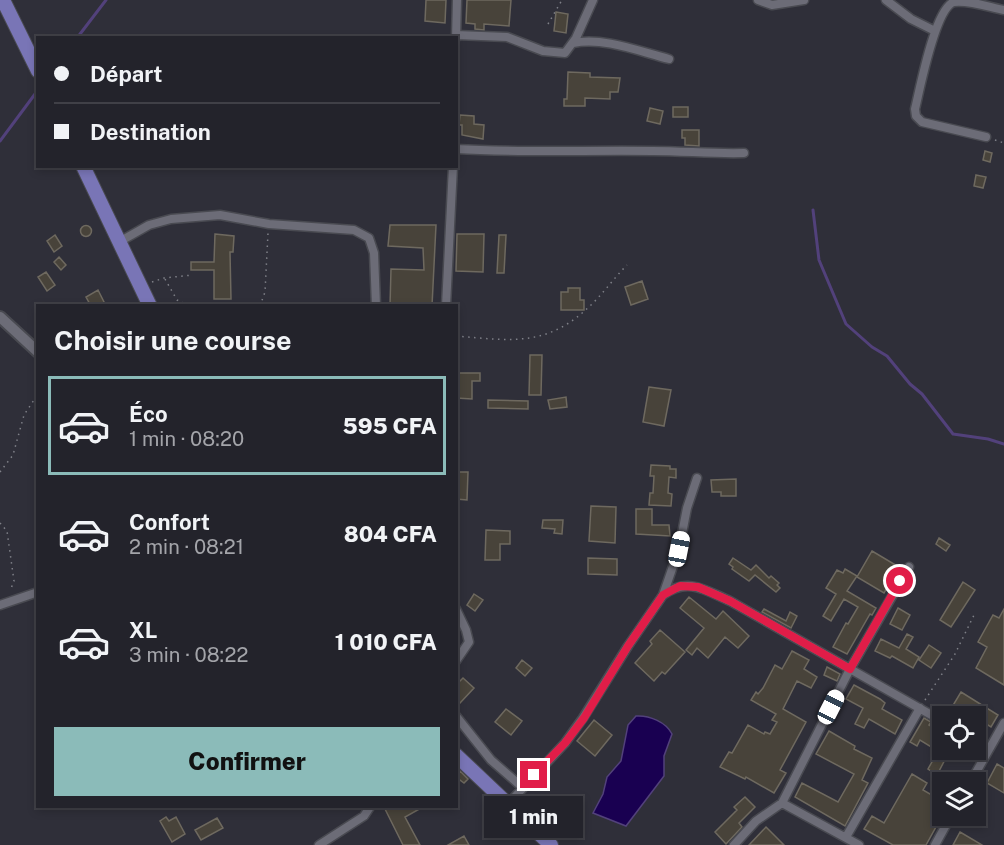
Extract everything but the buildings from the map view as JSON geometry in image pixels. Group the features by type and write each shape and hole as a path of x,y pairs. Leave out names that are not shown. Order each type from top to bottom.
{"main road":[{"path":"3,0 36,67"},
{"path":"84,168 149,304"},
{"path":"458,757 551,845"}],"street":[{"path":"456,36 457,0"},
{"path":"458,36 507,37 543,51 561,54 568,51 573,43 593,0"},
{"path":"758,0 772,5 804,0"},
{"path":"886,0 911,20 935,31"},
{"path":"986,137 922,122 916,116 915,109 935,31 945,3 965,1 1004,10"},
{"path":"573,43 603,42 669,59"},
{"path":"458,149 520,153 653,150 704,154 744,153"},
{"path":"446,304 453,168"},
{"path":"118,242 149,225 171,219 220,215 269,224 354,230 369,238 374,253 376,304"},
{"path":"0,317 36,350"},
{"path":"509,803 565,743 584,718 628,646 663,595 679,549 687,508 697,478"},
{"path":"734,845 756,821 782,803 850,669 909,567"},
{"path":"663,595 680,586 698,587 730,601 932,715"},
{"path":"1,605 36,593"},
{"path":"458,613 469,642 458,658"},
{"path":"846,837 920,708"},
{"path":"458,719 491,760 522,787"},
{"path":"976,772 1004,723"},
{"path":"782,803 859,845"},
{"path":"319,845 364,816 369,808"},
{"path":"934,845 945,826"}],"path":[{"path":"548,24 562,0"},
{"path":"986,137 1004,143"},
{"path":"261,304 265,292 269,224"},
{"path":"458,336 534,339 562,328 594,303 614,277 627,265"},
{"path":"140,286 164,278 193,275"},
{"path":"164,278 177,300 186,304"},
{"path":"0,472 13,455 24,415 36,397"},
{"path":"0,524 7,531 14,581 1,605"},
{"path":"920,708 955,654 974,615"}],"shaded area":[{"path":"636,716 657,720 672,734 664,756 664,776 626,826 593,813 603,794 607,777 621,761 628,725"}],"waterway":[{"path":"79,36 106,0"},
{"path":"0,141 36,93"},
{"path":"813,210 819,260 846,324 872,347 887,356 910,384 922,394 953,434 988,439 1004,444"}],"route":[{"path":"534,775 565,743 584,718 642,624 663,595 670,590 690,585 730,601 850,669 900,581"}]}
